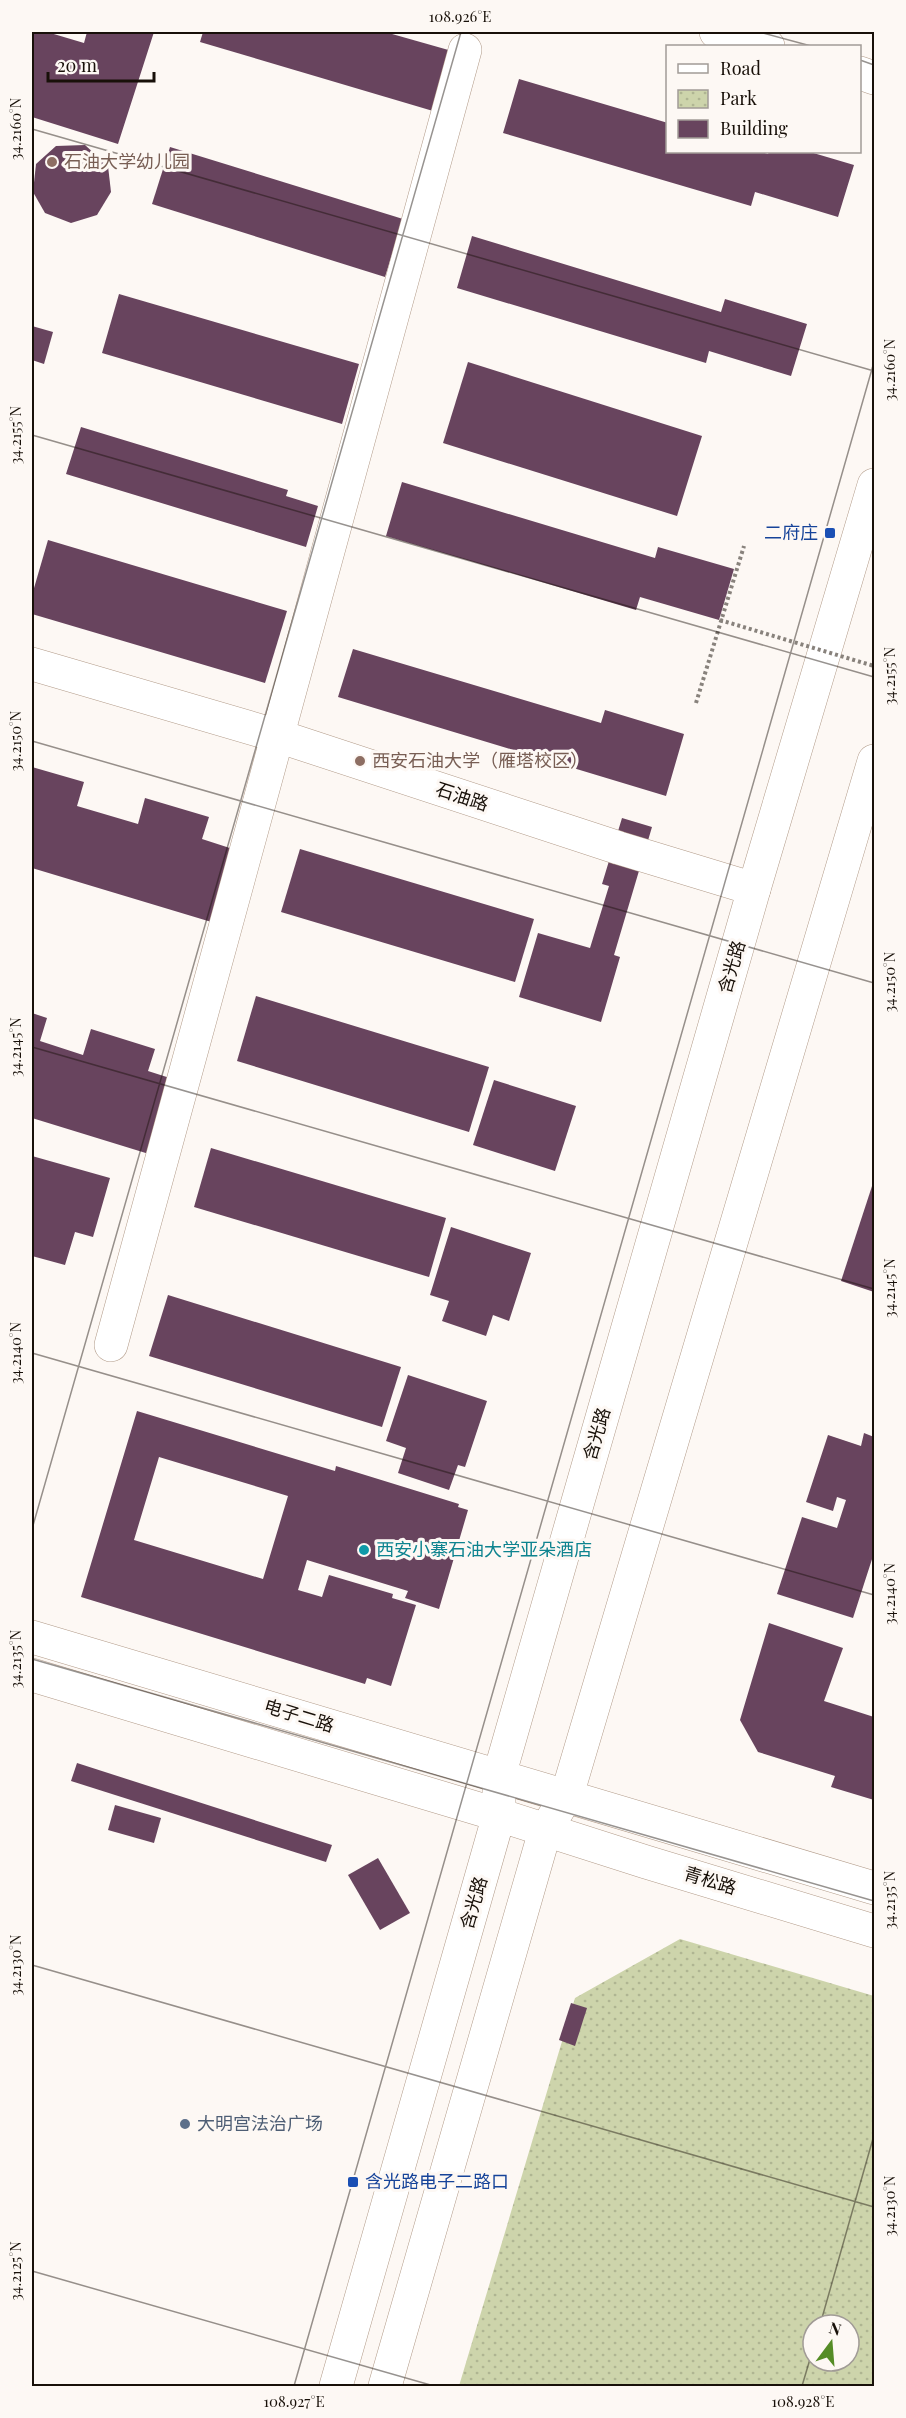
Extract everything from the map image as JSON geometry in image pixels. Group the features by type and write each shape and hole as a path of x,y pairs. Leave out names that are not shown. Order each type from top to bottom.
{"main road":[{"path":"716,32 764,45"},
{"path":"111,1345 465,50"},
{"name":"含光路","path":"336,2386 499,1815 499,1776 754,889 874,484"},
{"name":"石油路","path":"32,664 278,736 619,848 754,889"},
{"path":"385,2386 545,1831 567,1795 874,761"},
{"name":"电子二路","path":"32,1637 567,1795"},
{"name":"电子二路","path":"32,1675 499,1815 545,1831"},
{"path":"567,1795 874,1888"},
{"name":"青松路","path":"545,1831 874,1930"}],"path":[{"path":"696,703 744,546"},
{"path":"720,620 874,666"}],"green space":[{"path":"680,1939 874,1996 874,2386 459,2386 575,1998"}],"building":[{"path":"32,32 47,32 84,43 87,32 154,32 118,144 32,117"},
{"path":"203,32 385,32 452,51 433,111 200,42"},
{"path":"519,79 666,122 666,153 813,153 854,165 838,217 755,192 751,206 503,133"},
{"path":"85,145 108,166 111,192 97,215 71,223 45,213 33,192 36,164 56,146"},
{"path":"170,147 403,219 385,277 152,204"},
{"path":"472,236 721,312 725,299 807,324 791,376 709,351 706,363 457,288"},
{"path":"119,294 359,364 342,424 102,353"},
{"path":"32,326 53,332 44,364 32,360"},
{"path":"468,362 702,436 677,516 443,443"},
{"path":"81,427 288,490 286,496 318,506 306,547 66,474"},
{"path":"402,482 655,558 658,547 734,569 719,620 640,597 636,610 386,536"},
{"path":"48,540 287,611 265,683 32,614 32,595"},
{"path":"353,649 601,723 605,710 684,734 666,796 338,697"},
{"path":"32,767 84,782 77,806 138,824 145,798 209,817 202,839 239,851 218,924 32,868"},
{"path":"622,818 652,827 614,955 620,957 601,1022 519,997 538,933 590,948 609,886 602,884"},
{"path":"300,849 534,919 515,982 281,912"},
{"path":"256,996 489,1067 469,1132 237,1061"},
{"path":"32,1013 47,1018 40,1041 83,1055 91,1029 155,1049 148,1071 173,1079 149,1154 32,1118"},
{"path":"494,1080 576,1106 555,1171 473,1145"},
{"path":"211,1148 446,1218 429,1277 194,1207"},
{"path":"32,1156 110,1178 93,1237 75,1232 65,1265 32,1256"},
{"path":"874,1180 874,1292 841,1281"},
{"path":"451,1227 531,1253 509,1321 493,1315 486,1336 442,1321 449,1301 430,1295"},
{"path":"168,1295 401,1367 382,1427 149,1356"},
{"path":"408,1375 487,1401 465,1467 458,1465 449,1490 398,1473 406,1448 386,1441"},
{"name":"西安小寨石油大学亚朵酒店","path":"137,1411 335,1471 336,1466 459,1504 458,1507 468,1510 439,1609 405,1598 408,1591 307,1560 298,1590 322,1597 329,1575 393,1594 392,1598 416,1605 391,1686 367,1678 365,1684 81,1597","holes":["159,1457 288,1496 263,1579 134,1540"]},
{"path":"864,1433 874,1437 874,1553 853,1618 777,1594 802,1517 837,1528 846,1500 837,1497 833,1511 806,1502 828,1435 861,1446"},
{"path":"769,1623 843,1648 824,1701 874,1717 874,1800 831,1787 835,1776 758,1752 740,1720"},
{"path":"77,1763 332,1845 326,1862 71,1781"},
{"path":"115,1805 161,1818 154,1843 108,1830"},
{"path":"378,1858 410,1913 380,1930 348,1875"},
{"path":"571,2003 587,2008 575,2046 559,2040"}],"place":[{"name":"石油大学幼儿园","path":"52,162"},
{"name":"二府庄","path":"830,533"},
{"name":"西安石油大学（雁塔校区）","path":"360,761"},
{"name":"西安小寨石油大学亚朵酒店","path":"364,1550"},
{"name":"大明宫法治广场","path":"185,2124"},
{"name":"含光路电子二路口","path":"353,2182"}]}
